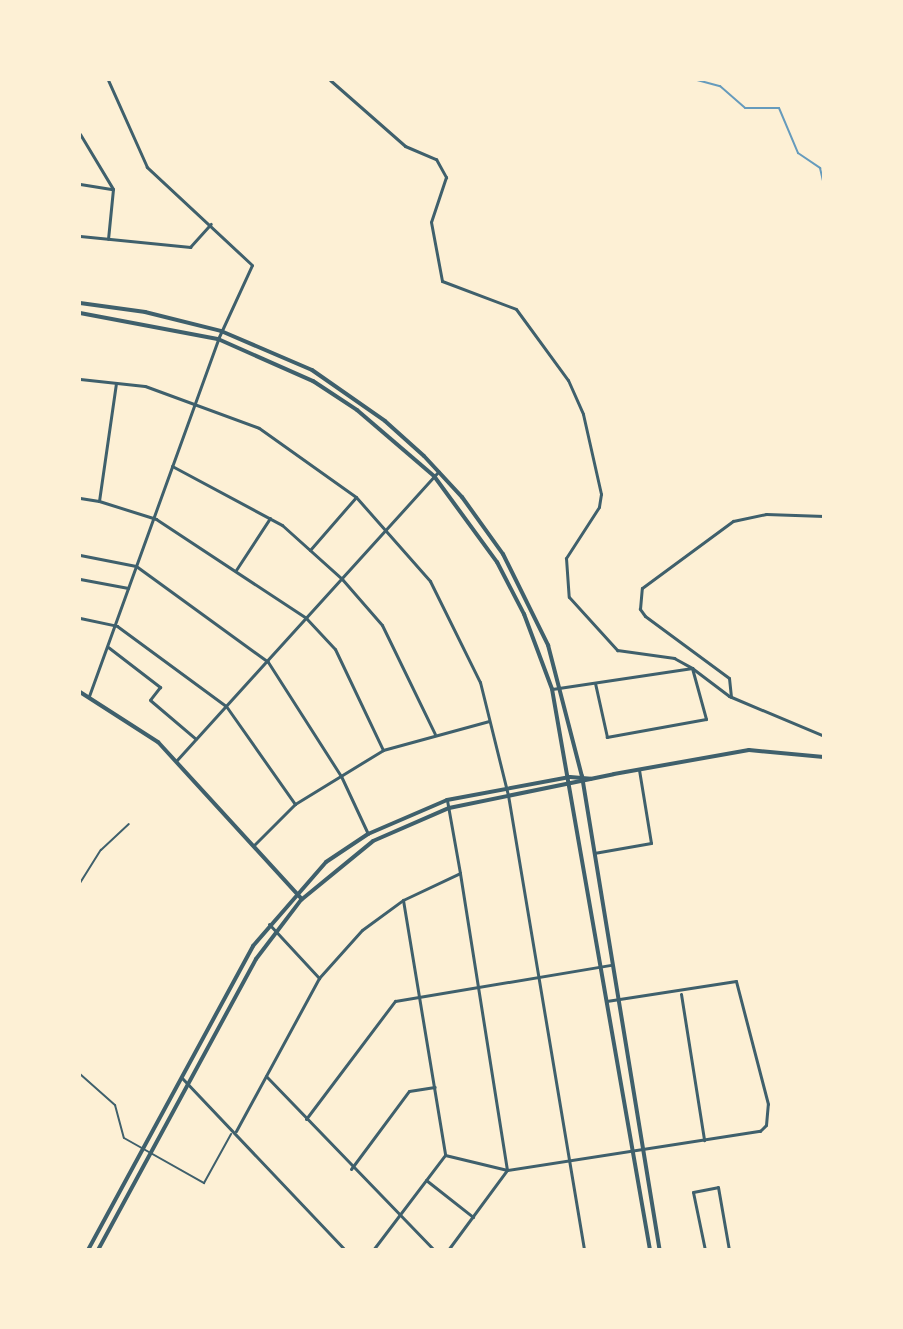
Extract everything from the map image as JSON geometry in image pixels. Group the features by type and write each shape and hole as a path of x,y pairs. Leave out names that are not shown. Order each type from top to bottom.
{"street":[{"path":"89,696 117,626 136,566 156,519 172,466 221,331 252,265 211,224 147,167 108,80"},
{"path":"330,80 405,146 436,159 446,177 431,222 442,281 516,309 568,380 583,414 601,494 599,507 566,558 569,597 617,650 674,658 692,668 731,697 824,736"},
{"path":"80,134 113,189 108,239"},
{"path":"80,184 113,189"},
{"path":"80,236 190,247 211,224"},
{"path":"80,303 145,312 221,331 335,384 439,471 483,524 522,586 562,689 584,784 640,1149 660,1250"},
{"path":"80,313 218,339 313,381 357,410 434,476 510,586 552,688 572,785 631,1151 650,1250"},
{"path":"80,379 145,386 259,428 356,497 430,581 480,682 508,795 567,1160 584,1250"},
{"path":"99,501 116,383"},
{"path":"172,466 270,518 342,579 382,624 435,734"},
{"path":"176,761 439,471"},
{"path":"309,550 356,497"},
{"path":"80,498 99,501 156,519 306,618 335,650 383,750"},
{"path":"731,697 729,678 645,616 640,609 642,588 733,521 766,514 824,516"},
{"path":"236,570 270,518"},
{"path":"80,555 136,566 268,662 340,776 368,834"},
{"path":"80,579 128,588"},
{"path":"80,618 117,626 226,706 295,804"},
{"path":"108,647 160,687 150,700 196,739"},
{"path":"552,688 562,689 692,668"},
{"path":"595,683 607,737 706,718 692,668"},
{"path":"80,692 140,728 176,761 302,899"},
{"path":"254,845 295,804 383,750 489,721"},
{"path":"98,1250 275,930 302,899 373,841 449,808 508,795 584,784 591,779 639,770 749,750 824,757"},
{"path":"594,853 651,843 639,770"},
{"path":"88,1250 269,924 326,862 368,834 447,800 506,787 570,777 582,776 591,779"},
{"path":"447,800 507,1170 448,1250"},
{"path":"80,884 101,850 129,824"},
{"path":"236,1131 319,978 362,930 403,900 460,873"},
{"path":"373,1250 445,1155 421,997 403,900"},
{"path":"269,924 319,978"},
{"path":"306,1119 395,1001 611,965"},
{"path":"445,1155 507,1170 760,1131 770,1116 736,981 681,993 607,1001"},
{"path":"681,993 704,1140"},
{"path":"80,1074 115,1105 124,1138 204,1183 231,1134"},
{"path":"266,1076 351,1169 434,1250"},
{"path":"182,1078 236,1131 345,1250"},
{"path":"351,1169 409,1091 435,1087"},
{"path":"426,1180 473,1217"},
{"path":"705,1250 693,1192 718,1187 729,1250"}],"waterway":[{"path":"697,80 720,86 745,108 779,108 798,153 820,168 824,185"}]}
